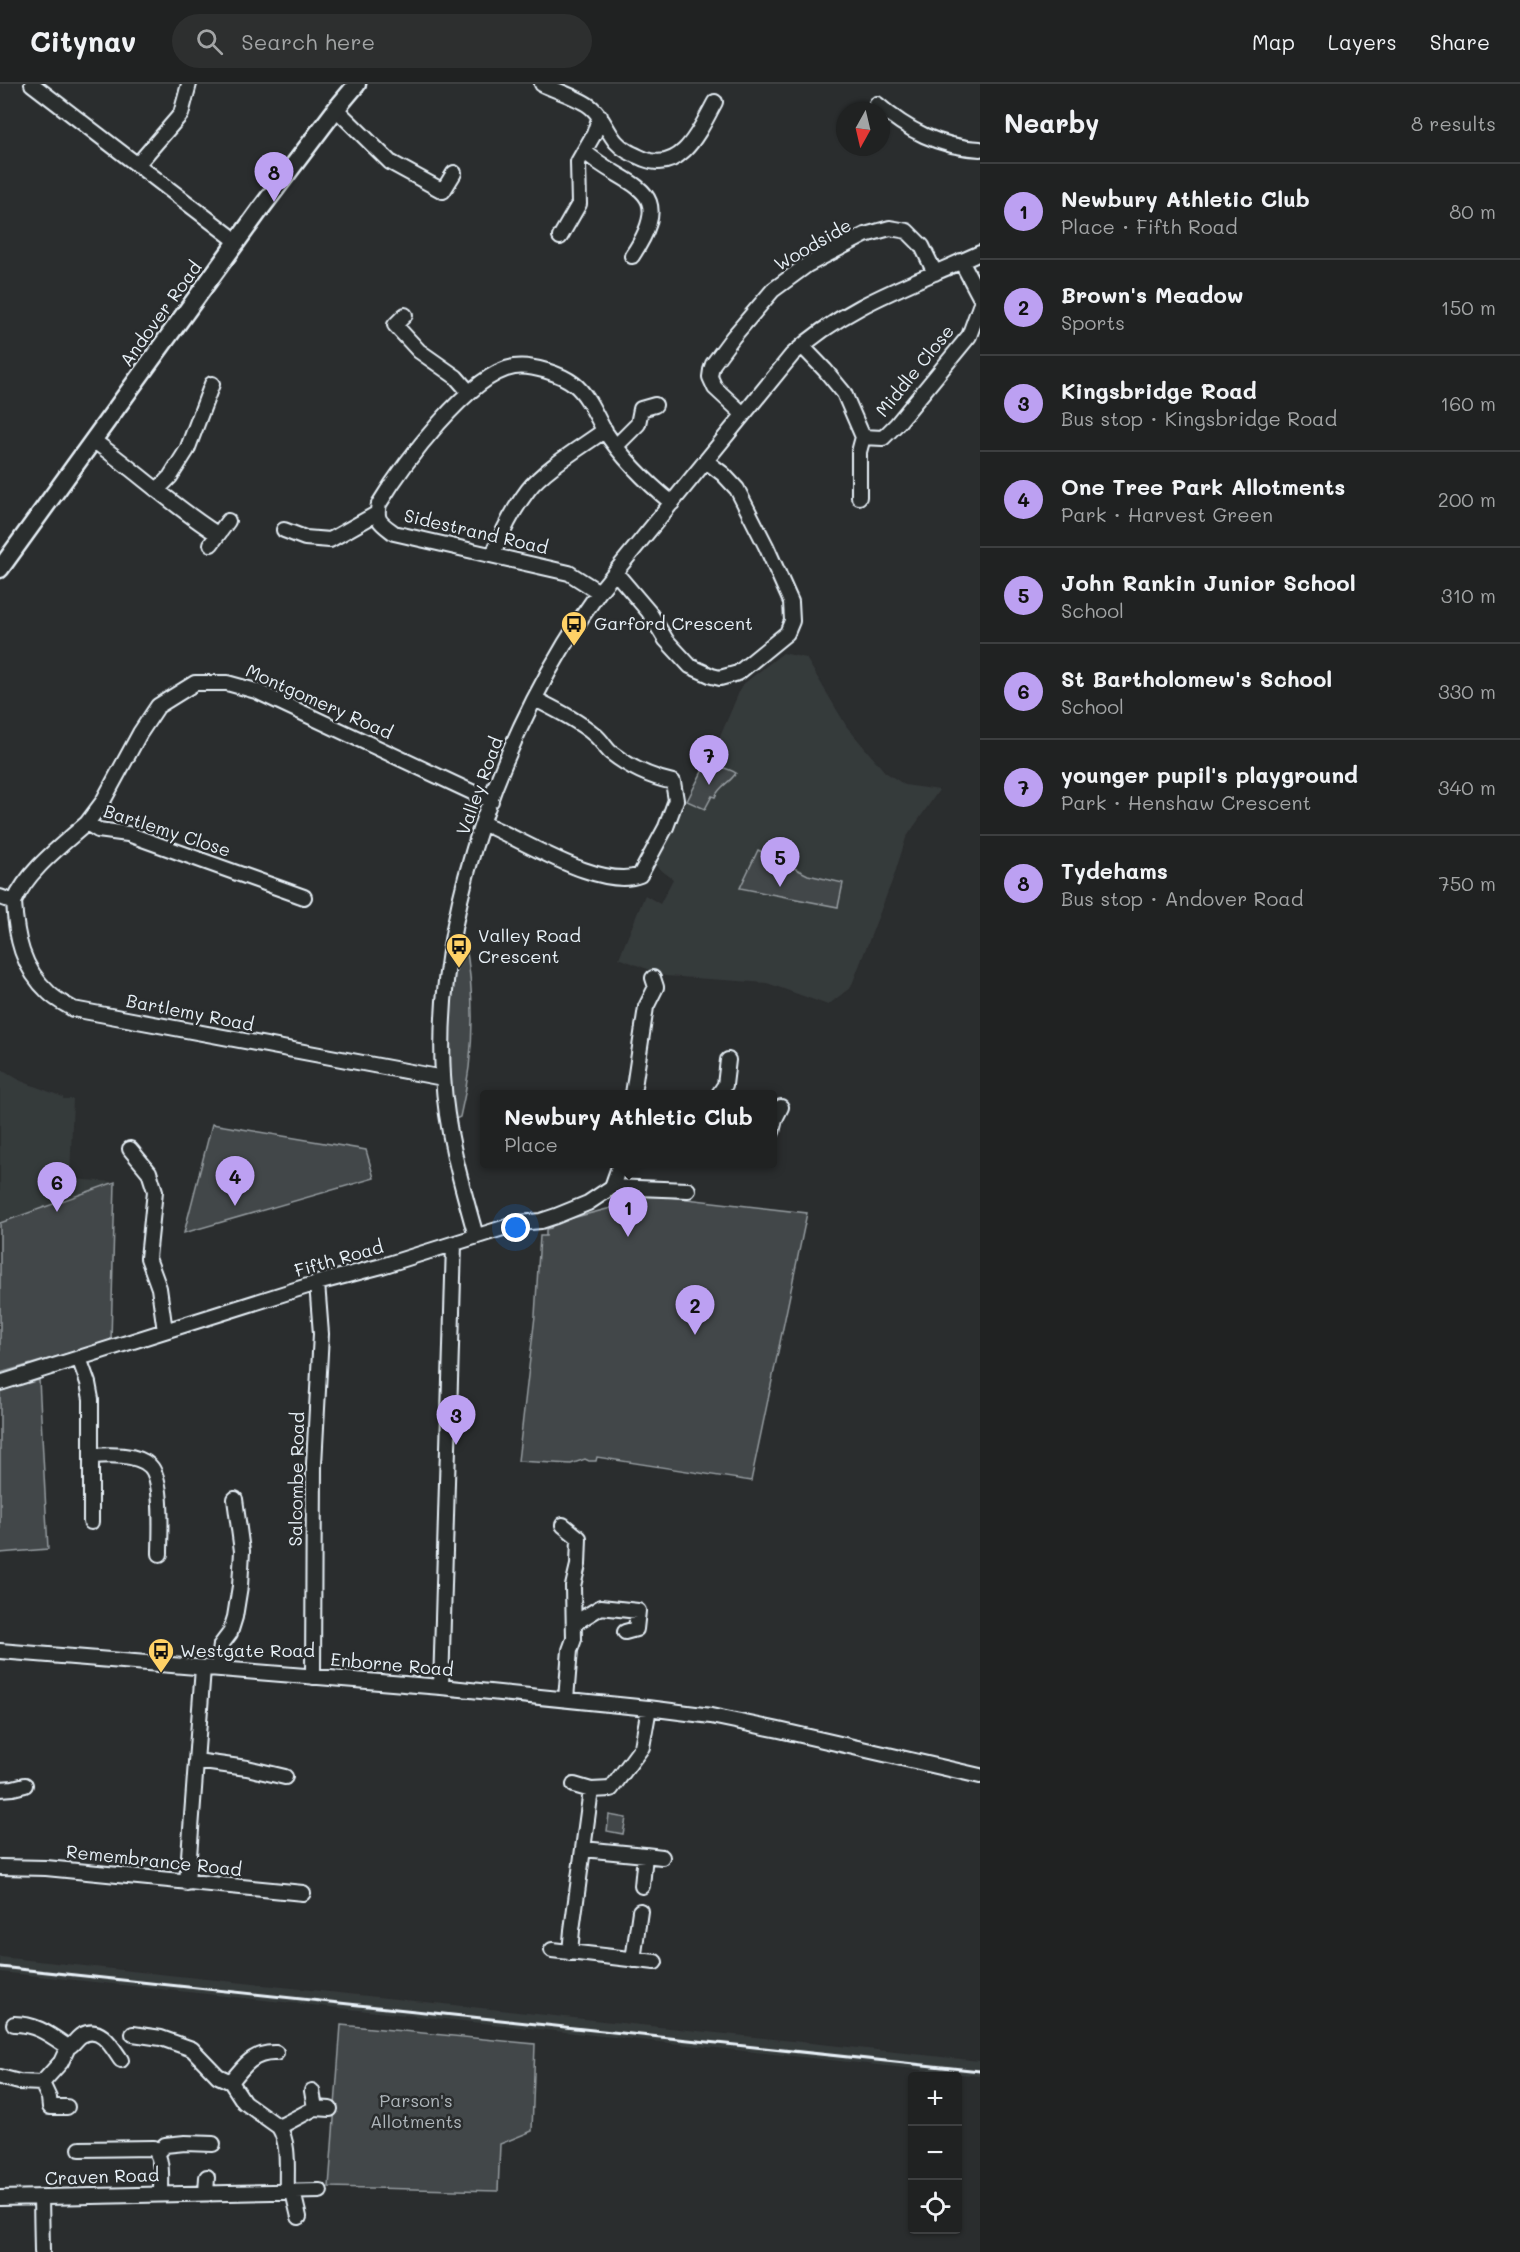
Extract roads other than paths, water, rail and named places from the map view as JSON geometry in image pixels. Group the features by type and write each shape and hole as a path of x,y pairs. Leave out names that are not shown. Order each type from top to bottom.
{"main road":[{"name":"Andover Road","path":"0,569 238,242 357,84"}],"street":[{"path":"32,84 238,242"},
{"path":"137,165 181,114 189,84"},
{"path":"542,84 590,106 600,116 616,142 626,151 652,162 669,161 685,151 715,102"},
{"path":"336,109 390,162 443,191 454,173"},
{"path":"560,237 579,204 579,162 594,134 600,116"},
{"path":"890,116 928,139 951,146 980,149"},
{"path":"584,151 601,165 639,187 648,199 651,219 647,234 632,256"},
{"name":"Woodside","path":"743,414 716,388 710,377 711,370 733,337 772,290 807,265 865,236 890,228 906,231 922,246 934,273"},
{"name":"Valley Road","path":"476,1236 453,1150 443,1078 442,1024 451,951 464,891 491,801 535,699 560,652 599,592 743,414 802,346 839,318 980,253"},
{"path":"961,261 980,297"},
{"name":"Middle Close","path":"802,346 844,393 863,437 883,438 969,336 980,306"},
{"path":"405,315 395,324 419,351 456,377 469,392"},
{"name":"Sidestrand Road","path":"599,592 569,573 394,533 381,523 376,514 379,504 387,490 439,423 469,392 496,374 515,367 545,370 575,385 632,468 672,503"},
{"path":"157,490 170,477 187,450 212,384"},
{"path":"616,446 638,424 641,409 655,405"},
{"path":"493,555 510,518 530,488 605,430"},
{"path":"859,497 859,452 863,437"},
{"path":"94,441 129,466 214,539 228,521"},
{"path":"615,572 649,612 666,640 690,666 712,676 720,678 738,674 787,633 792,621 791,602 766,546 737,489 706,461"},
{"path":"284,530 304,545 330,540 376,514"},
{"name":"Montgomery Road","path":"87,823 102,803 140,733 158,706 195,683 227,682 256,690 491,801"},
{"path":"484,824 566,863 593,874 614,878 632,878 640,875 666,827 676,800 673,782 654,778 632,767 609,751 597,736 535,699"},
{"name":"Bartlemy Close","path":"14,902 19,891 32,875 87,823 98,830 128,834 304,897"},
{"path":"0,897 14,902"},
{"name":"Bartlemy Road","path":"14,902 15,928 24,960 49,994 73,1009 443,1078"},
{"path":"634,1090 646,1007 656,987 653,978"},
{"path":"722,1090 725,1085 728,1060"},
{"path":"130,1149 146,1158 155,1191 148,1258 159,1288 165,1331"},
{"path":"619,1168 612,1186 688,1190"},
{"name":"Fifth Road","path":"0,1383 317,1283 519,1223 541,1221 588,1203 612,1186"},
{"path":"441,1687 454,1244"},
{"name":"Salcombe Road","path":"312,1677 314,1464 321,1334 317,1283"},
{"path":"79,1358 91,1399 91,1522"},
{"path":"91,1456 112,1455 135,1459 151,1467 157,1478 160,1554"},
{"path":"218,1669 221,1645 230,1633 240,1586 242,1551 235,1499"},
{"path":"563,1526 579,1538 578,1565 573,1586 574,1639 570,1650 566,1699"},
{"path":"574,1623 601,1607 638,1611 636,1629 625,1632"},
{"name":"Enborne Road","path":"0,1651 441,1687 649,1708 711,1716 980,1776"},
{"path":"188,1882 203,1668"},
{"path":"574,1785 591,1790 611,1789 619,1781 642,1747 649,1708"},
{"path":"196,1761 247,1768 285,1777"},
{"path":"0,1789 25,1785"},
{"path":"570,1953 591,1790"},
{"path":"583,1849 662,1857"},
{"path":"642,1886 645,1855"},
{"name":"Remembrance Road","path":"0,1867 46,1868 303,1893"},
{"path":"633,1960 640,1911"},
{"path":"552,1950 655,1962"},
{"path":"14,2024 38,2027 68,2047"},
{"path":"42,2083 61,2062 68,2047 72,2046 80,2036 91,2032 104,2036 122,2060"},
{"path":"133,2034 161,2038 192,2049 218,2076 231,2082 244,2102 279,2127 286,2151 290,2191 299,2217"},
{"path":"231,2082 255,2056 263,2052 276,2053"},
{"path":"0,2078 42,2083"},
{"path":"42,2083 49,2098 50,2107 67,2107"},
{"path":"312,2091 315,2108"},
{"path":"279,2127 315,2108 330,2109"},
{"path":"80,2149 154,2148 185,2143 213,2144"},
{"path":"161,2193 162,2145"},
{"path":"206,2193 207,2177"},
{"name":"Craven Road","path":"0,2198 320,2191"},
{"path":"41,2197 42,2252"}],"railway":[{"path":"0,1967 980,2071"}],"place":[{"name":"Tydehams","path":"274,202"},
{"name":"Garford Crescent","path":"574,647"},
{"name":"younger pupil's playground","path":"709,785"},
{"name":"John Rankin Junior School","path":"780,887"},
{"name":"Valley Road Crescent","path":"459,969"},
{"name":"One Tree Park Allotments","path":"235,1206"},
{"name":"St Bartholomew's School","path":"57,1212"},
{"name":"Newbury Athletic Club","path":"628,1237"},
{"name":"Brown's Meadow","path":"695,1335"},
{"name":"Kingsbridge Road","path":"456,1445"},
{"name":"Westgate Road","path":"161,1674"}],"park label":[{"name":"Parson's Allotments","path":"416,2111"}]}
